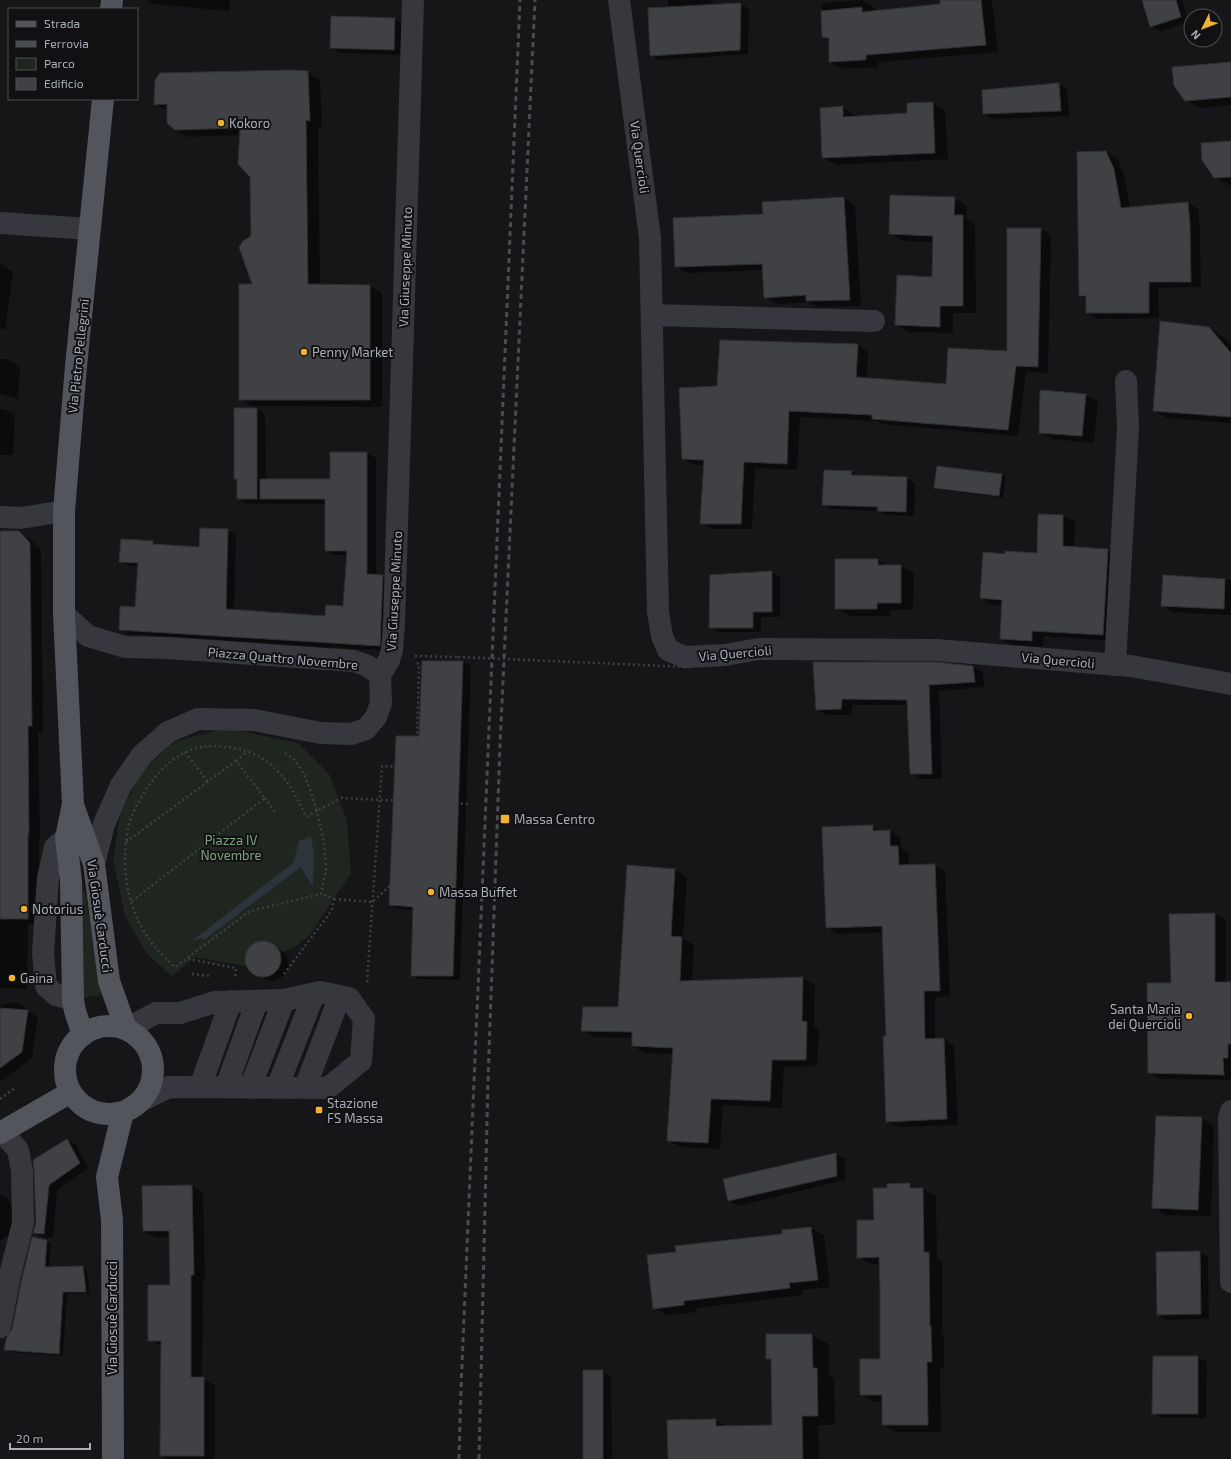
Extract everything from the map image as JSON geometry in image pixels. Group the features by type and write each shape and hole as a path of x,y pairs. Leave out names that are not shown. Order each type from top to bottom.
{"main road":[{"name":"Via Pietro Pellegrini","path":"64,614 64,511 77,358 103,100"},
{"name":"Via Giosuè Carducci","path":"64,614 73,804 66,838 71,881 73,1000 83,1035"},
{"name":"Via Giosuè Carducci","path":"73,804 94,864 110,981 126,1029"},
{"path":"111,1026 126,1029 139,1037 148,1049 154,1071 152,1082 148,1092 132,1106 108,1114 94,1111 81,1104 71,1092 66,1077 66,1061 72,1047 83,1035 96,1028 111,1026"},
{"path":"1,1132 71,1092"},
{"name":"Via Giosuè Carducci","path":"113,1459 112,1220 107,1177 132,1106"}],"street":[{"name":"Via Giuseppe Minuto","path":"380,675 391,655 394,624 413,0"},
{"name":"Via Quercioli","path":"619,0 650,238 658,612 662,636 668,650 685,657 725,655 758,649 937,650 1131,666 1231,684"},
{"path":"0,223 90,229"},
{"path":"652,316 874,321"},
{"path":"1115,665 1128,428 1126,381"},
{"path":"0,517 21,518 64,511"},
{"name":"Piazza Quattro Novembre","path":"64,614 88,636 125,647 168,648 354,661 368,666 380,675"},
{"path":"94,864 104,824 121,785 142,755 168,732 198,719 254,720 321,733 351,734 366,729 376,718 381,703 380,675"},
{"path":"66,838 55,847 48,878 43,953 46,986 56,995 73,1000"},
{"path":"126,1029 156,1013 180,1013 215,1002 284,1000 320,992 349,998 364,1019 361,1061 328,1088 169,1087 132,1106"},
{"path":"277,1088 314,994"},
{"path":"305,1088 340,996"},
{"path":"250,1088 284,1000"},
{"path":"200,1087 231,1001"},
{"path":"226,1087 258,1001"},
{"path":"1231,1111 1229,1118 1231,1282"},
{"path":"0,1327 22,1223 22,1171 18,1150 1,1132"}],"path":[{"path":"412,656 689,666"},
{"path":"414,661 419,664 417,744 405,743 404,767 402,801 398,886 390,886 372,902 334,899 321,894 250,911 175,968 162,956 146,936 134,911 125,868 126,842 130,820 140,798 160,770 185,752 209,746 227,746 248,751 270,763 284,777 297,797 306,817 341,798 380,800 402,801 469,804"},
{"path":"126,842 248,751"},
{"path":"185,752 208,782"},
{"path":"292,757 299,765 308,785 317,811 324,842 326,870 321,894"},
{"path":"236,761 275,812"},
{"path":"364,1019 382,766 404,767"},
{"path":"132,901 265,798"},
{"path":"281,978 332,910 334,899"},
{"path":"187,959 236,968 235,977 228,977"},
{"path":"192,974 214,976"},
{"path":"0,1099 16,1087"}],"green space":[{"name":"Piazza IV Novembre","path":"225,728 298,743 329,774 347,820 351,874 311,934 294,948 278,954 276,966 268,973 258,973 248,965 245,966 195,957 172,976 146,953 125,916 113,859 120,815 140,773 174,742"},
{"path":"81,889 85,891 102,995 83,998"}],"shaded area":[{"path":"311,836 314,855 313,887 301,867 204,940 202,938 193,940 293,863 299,841"}],"building":[{"path":"940,0 981,0 986,45 866,55 866,60 829,62 829,38 822,37 821,11 862,7 862,12 940,4"},
{"path":"1142,0 1176,0 1181,17 1150,27"},
{"path":"741,3 740,50 650,56 648,8"},
{"path":"331,16 395,18 394,50 330,48"},
{"path":"1231,62 1231,97 1185,101 1174,86 1172,67"},
{"path":"292,70 308,71 310,121 306,120 308,284 370,285 370,400 239,400 239,284 252,284 239,247 243,241 251,236 250,177 238,164 240,128 175,130 167,123 167,104 154,105 155,80 160,73"},
{"path":"1059,83 1061,111 983,114 982,90"},
{"path":"933,102 935,153 822,158 820,108 843,106 843,117 907,113 907,103"},
{"path":"1231,141 1231,177 1214,178 1202,160 1201,143"},
{"path":"1106,151 1114,169 1121,208 1188,202 1191,282 1149,282 1149,313 1086,313 1086,296 1079,296 1077,152"},
{"path":"890,195 955,197 954,215 963,215 963,306 940,306 940,327 895,325 897,275 932,277 933,236 889,234"},
{"path":"844,197 850,300 806,301 806,295 764,298 762,264 675,267 673,218 763,214 762,202"},
{"path":"1007,228 1041,228 1038,367 1016,366 1008,430 872,419 872,415 789,411 787,464 744,462 741,524 700,524 704,460 682,459 679,388 717,386 720,340 858,344 856,377 946,384 948,348 1007,351"},
{"path":"1160,321 1209,327 1231,353 1231,417 1153,411"},
{"path":"1040,390 1086,394 1082,436 1039,433"},
{"path":"234,408 257,408 257,499 237,499 237,479 234,479"},
{"path":"330,452 367,452 367,574 383,575 380,646 119,630 120,606 135,607 138,563 119,562 121,539 153,541 153,544 199,547 200,528 228,529 226,609 325,616 326,605 343,606 347,551 325,551 325,499 260,499 260,479 330,479"},
{"path":"937,466 1002,474 999,496 934,488"},
{"path":"824,470 852,471 851,475 907,477 906,512 877,511 878,507 822,505"},
{"path":"1038,514 1063,515 1063,546 1108,549 1103,635 1032,631 1032,641 1000,639 1002,600 980,598 983,552 1005,554 1005,551 1037,553"},
{"path":"0,531 19,531 30,543 32,726 28,726 28,919 0,919"},
{"path":"835,559 878,559 878,565 901,565 901,603 877,603 877,609 835,609"},
{"path":"772,571 772,612 753,612 753,628 709,628 710,575"},
{"path":"1163,575 1225,579 1224,609 1161,606"},
{"path":"422,661 463,661 453,976 411,976 413,907 389,905 396,736 419,736"},
{"path":"813,662 936,662 973,666 975,682 929,685 932,774 910,774 907,700 842,699 841,709 816,710"},
{"path":"873,825 873,831 890,830 890,846 898,846 899,865 935,864 940,991 924,991 925,1039 944,1038 947,1119 886,1122 883,1036 886,1036 882,926 826,928 822,827"},
{"path":"627,865 675,869 671,936 682,937 680,981 803,977 802,1021 807,1022 806,1060 772,1060 770,1101 711,1099 708,1143 667,1141 673,1048 632,1046 632,1032 581,1031 583,1007 618,1007"},
{"name":"Santa Maria dei Quercioli","path":"1215,913 1215,982 1231,982 1231,1044 1228,1044 1228,1058 1223,1058 1224,1075 1148,1073 1147,983 1171,983 1169,914"},
{"path":"263,941 273,944 278,949 281,959 278,969 273,974 263,977 253,974 248,969 245,959 248,949 253,944"},
{"path":"0,1008 28,1010 22,1052 0,1068"},
{"path":"1156,1116 1202,1117 1198,1210 1152,1208"},
{"path":"67,1139 80,1163 49,1185 44,1234 33,1233 36,1223 33,1160"},
{"path":"836,1153 837,1176 728,1201 723,1179"},
{"path":"910,1183 910,1188 923,1188 924,1252 929,1252 932,1362 927,1362 928,1425 882,1425 882,1395 860,1395 860,1359 880,1359 880,1288 879,1257 857,1258 857,1220 874,1220 873,1188 887,1188 887,1184"},
{"path":"192,1185 194,1275 191,1275 191,1377 204,1377 204,1456 160,1456 161,1341 148,1341 148,1285 170,1285 169,1231 143,1231 142,1186"},
{"path":"811,1227 818,1280 789,1283 790,1288 684,1301 684,1305 653,1309 647,1255 676,1252 675,1246 782,1234 782,1230"},
{"path":"32,1237 47,1240 45,1267 83,1266 86,1292 63,1292 59,1354 4,1350 7,1337 12,1329"},
{"path":"1200,1251 1201,1314 1157,1315 1156,1252"},
{"path":"766,1334 812,1334 813,1368 817,1368 818,1416 802,1416 803,1459 668,1459 667,1420 716,1419 716,1426 772,1425 771,1359 766,1359"},
{"path":"1153,1356 1198,1356 1198,1414 1152,1414"},
{"path":"583,1370 603,1370 603,1459 583,1459"}],"railway":[{"path":"459,1459 520,0"},
{"path":"479,1459 488,1080 500,745 535,0"}],"place":[{"name":"Kokoro","path":"221,123"},
{"name":"Penny Market","path":"304,352"},
{"name":"Massa Centro","path":"505,819"},
{"name":"Massa Buffet","path":"431,892"},
{"name":"Notorius","path":"24,909"},
{"name":"Gaina","path":"12,978"},
{"name":"Santa Maria dei Quercioli","path":"1189,1016"},
{"name":"Stazione FS Massa","path":"319,1110"}]}
